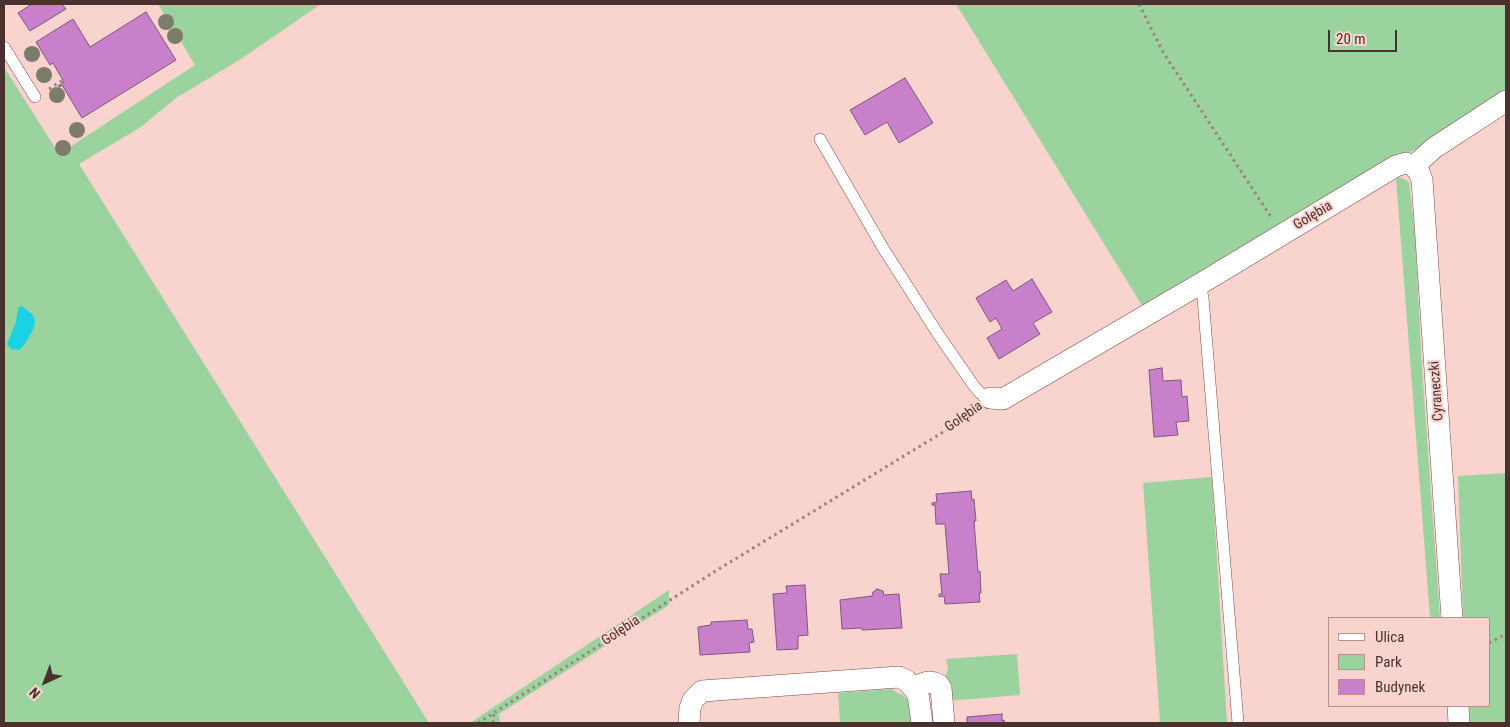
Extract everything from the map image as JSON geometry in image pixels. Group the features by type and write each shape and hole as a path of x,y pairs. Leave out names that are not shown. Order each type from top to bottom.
{"street":[{"path":"1414,166 1434,148 1506,101"},
{"name":"Gołębia","path":"990,398 1003,399 1200,284 1396,166 1406,163 1414,166"},
{"name":"Cyraneczki","path":"1414,166 1422,180 1452,617"},
{"path":"689,721 693,700 702,691 899,677 917,695 922,723"},
{"path":"917,695 928,682 935,683 941,688 944,723"},
{"path":"1458,707 1459,723"}],"lane":[{"path":"4,47 35,97"},
{"path":"820,139 884,248 938,334 974,386 982,395 990,398"},
{"path":"1200,284 1203,298 1238,723"}],"path":[{"path":"1139,4 1163,52 1283,234"},
{"path":"46,91 63,80"},
{"name":"Gołębia","path":"478,723 714,572 976,412 990,398"},
{"path":"1490,642 1506,634"},
{"path":"494,712 494,723"}],"green space":[{"path":"158,4 321,4 241,59 176,98 141,127 79,164 429,723 4,723 4,67 59,154 195,65"},
{"path":"956,4 1506,4 1506,95 1143,307"},
{"path":"1396,178 1403,178 1409,182 1415,233 1422,368 1440,617 1430,617"},
{"path":"1506,473 1506,723 1470,723 1469,707 1490,707 1490,617 1463,617 1458,476"},
{"path":"1212,477 1227,723 1160,723 1143,483"},
{"path":"669,590 669,605 499,714 500,723 470,723"},
{"path":"1017,654 1020,695 948,701 945,677 948,669 946,659"},
{"path":"891,689 904,696 915,708 917,723 840,723 838,693"}],"water":[{"path":"22,306 32,314 35,320 34,328 25,344 19,350 11,349 7,344 16,322 18,308"}],"building":[{"path":"32,4 62,4 66,9 30,31 18,13"},
{"path":"146,12 176,60 82,118 62,85 58,86 64,82 53,63 50,65 36,42 73,19 90,47"},
{"path":"905,78 933,123 899,143 887,122 865,135 850,110"},
{"path":"1032,279 1052,312 1033,323 1040,334 999,359 987,338 1002,329 996,318 990,322 976,298 1006,280 1013,291"},
{"path":"1162,368 1163,381 1181,380 1182,397 1187,396 1189,421 1176,422 1178,435 1154,437 1149,370"},
{"path":"971,491 972,500 974,499 976,521 974,521 978,572 980,571 980,602 945,604 944,596 939,597 939,594 942,594 940,574 949,574 945,524 936,524 935,505 932,505 932,503 937,502 936,494"},
{"path":"805,585 808,635 798,636 798,649 777,650 773,594 787,593 786,586"},
{"path":"877,589 883,591 884,595 899,594 902,628 842,629 840,600 872,596 873,592"},
{"path":"747,620 748,629 752,629 754,642 749,643 750,652 700,655 698,627 711,625 711,622"},
{"path":"1002,714 1002,721 1004,720 1005,723 967,723 967,717"}]}
